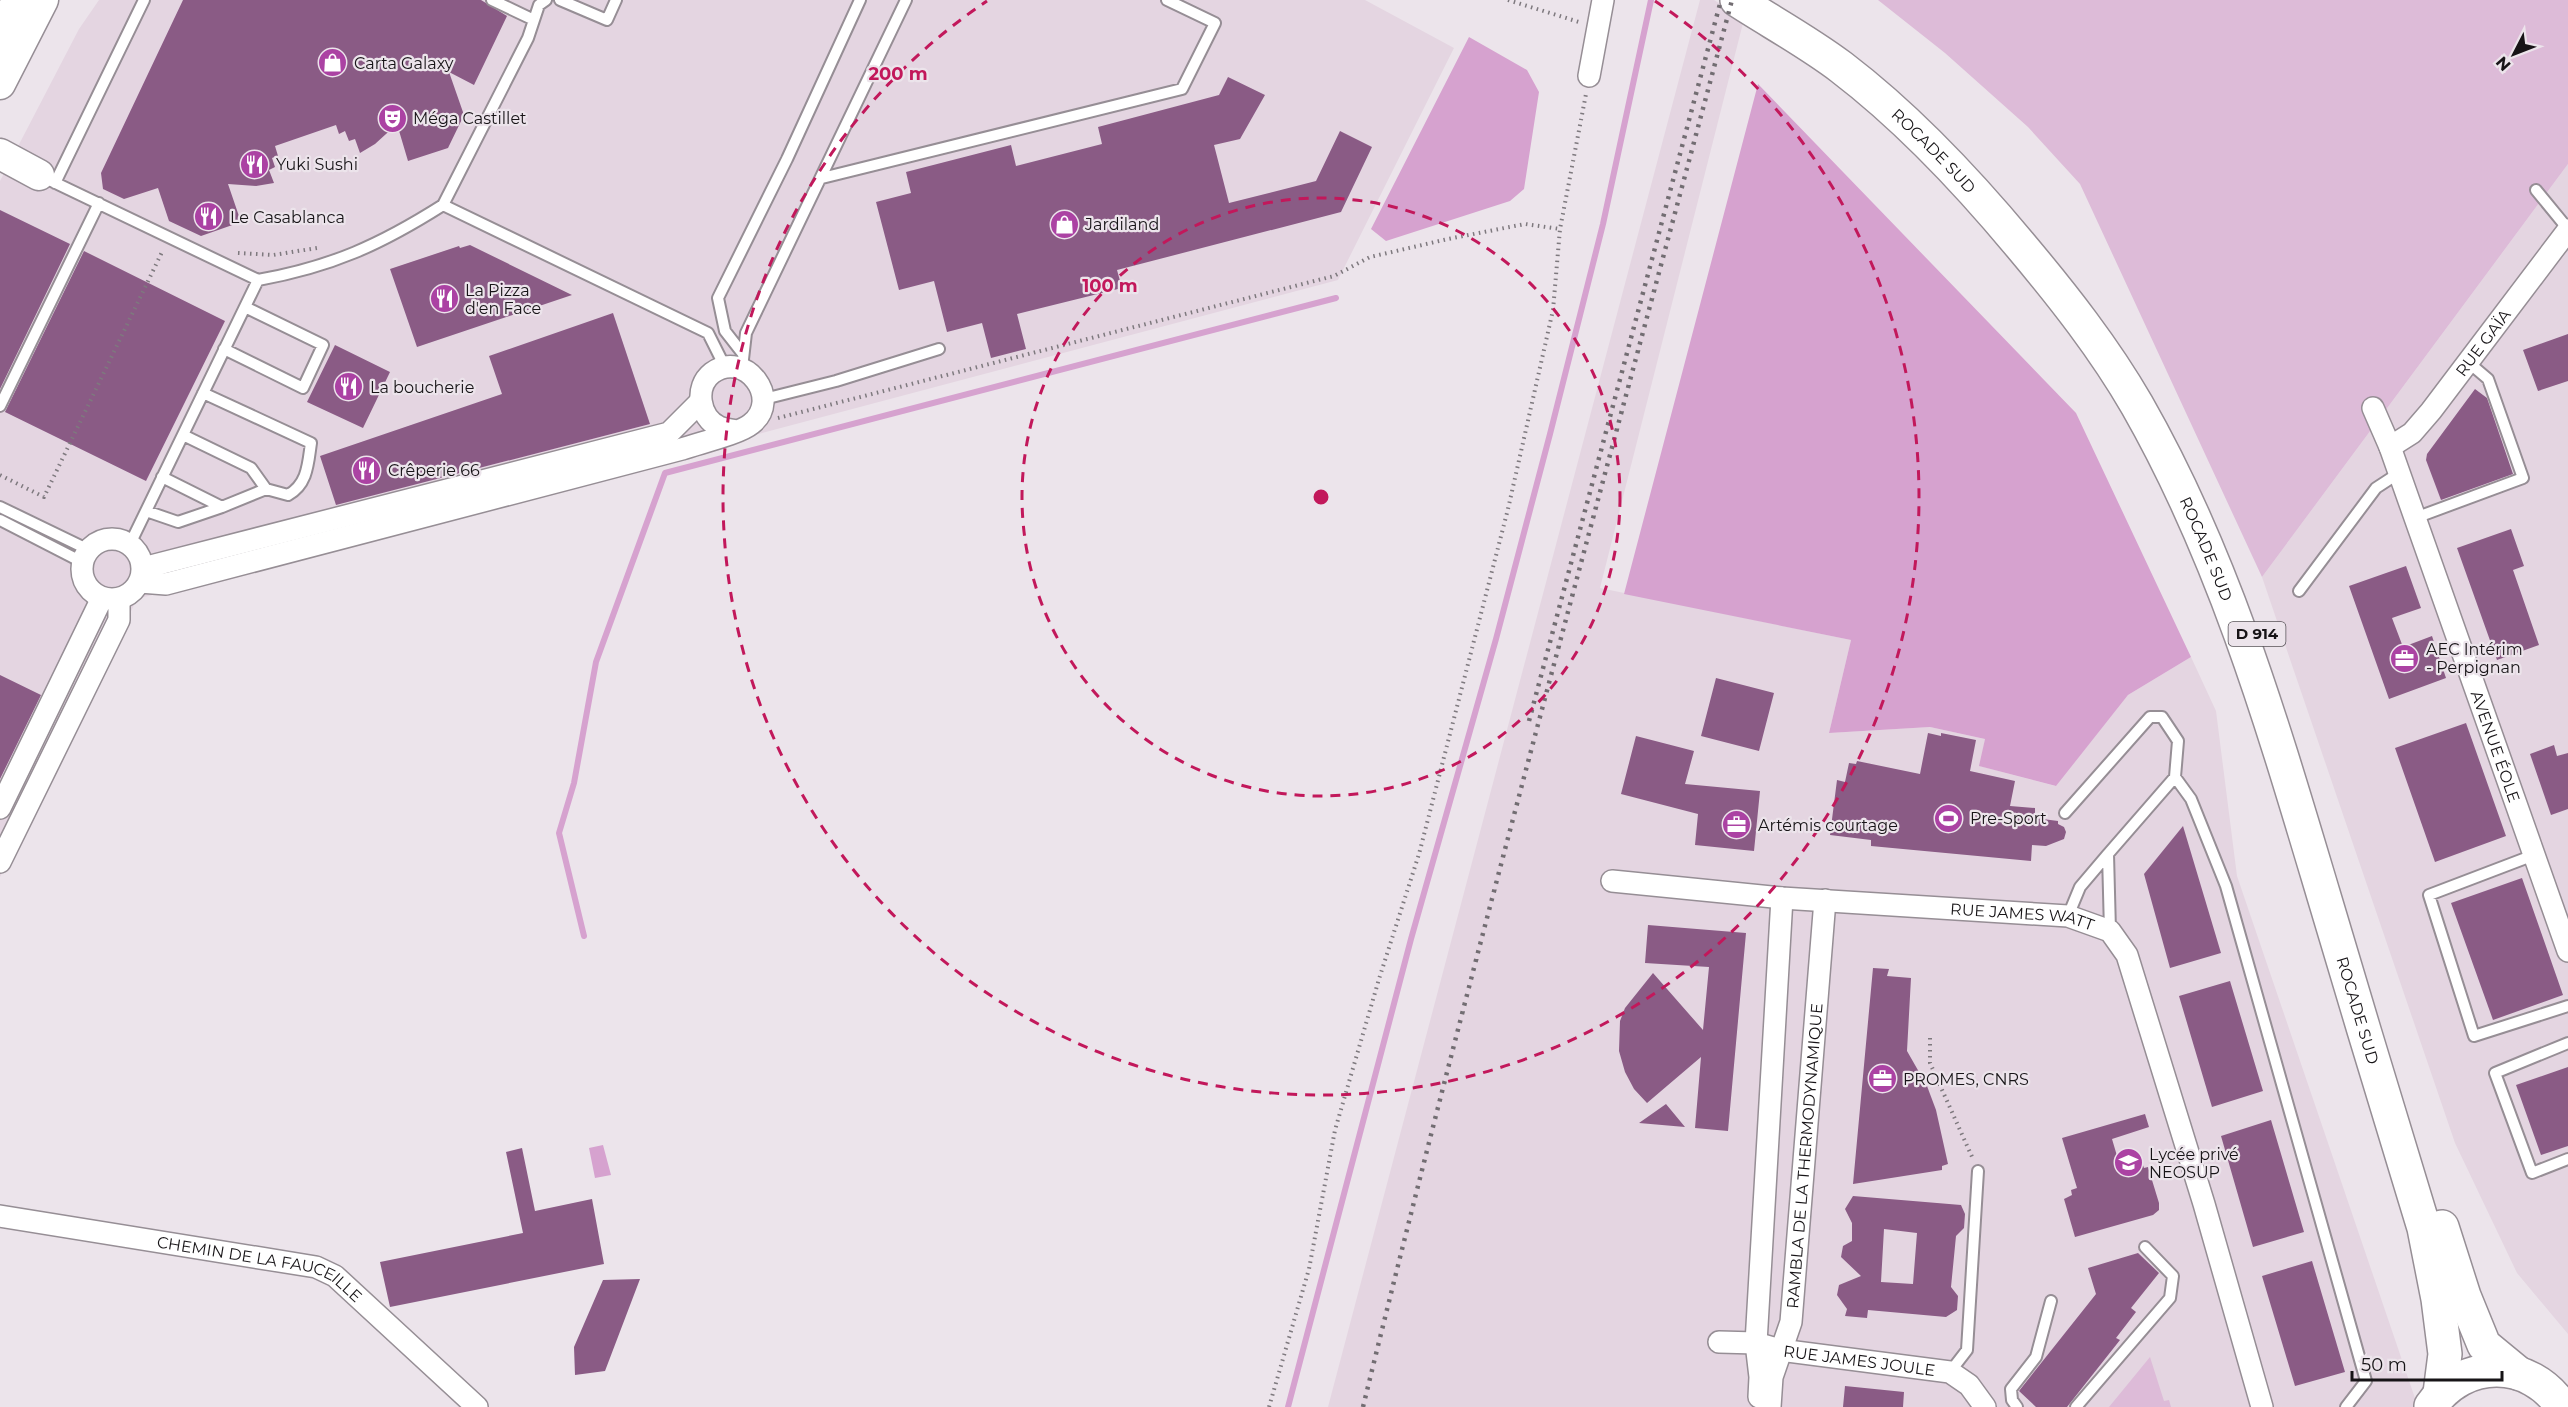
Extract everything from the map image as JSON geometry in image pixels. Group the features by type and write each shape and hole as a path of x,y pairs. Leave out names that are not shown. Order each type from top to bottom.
{"main road":[{"path":"0,38 17,0"},
{"path":"0,60 36,0"},
{"path":"0,84 43,0"},
{"name":"ROCADE SUD","path":"1737,0 1780,14 1913,112 1985,182 2052,260 2104,327 2150,394 2193,474 2246,600 2295,748 2422,1166 2464,1296 2484,1345 2517,1373"},
{"name":"ROCADE SUD","path":"1780,14 1904,121 1976,192 2093,337 2135,402 2178,480 2230,602 2278,744 2424,1228 2445,1354 2435,1400"},
{"path":"0,154 37,179"},
{"path":"2435,1400 2457,1380 2476,1372 2497,1370 2517,1373 2538,1382 2556,1397 2562,1407"}],"street":[{"path":"1589,76 1603,0"},
{"name":"RUE GAÏA","path":"2390,447 2412,433 2568,229"},
{"path":"142,575 166,584 682,449 744,428 761,413 764,399 758,380 736,363 711,374 703,386 700,402 704,413 718,426 744,428"},
{"path":"142,575 669,433 700,402"},
{"name":"AVENUE ÉOLE","path":"2373,408 2390,447 2568,951"},
{"path":"108,539 130,544 139,555 142,575 132,593 110,599 89,590 82,577 86,556 98,542 108,539"},
{"path":"0,808 110,599"},
{"path":"0,862 119,620 110,599"},
{"name":"RUE JAMES WATT","path":"1612,881 1782,898 2068,916 2110,931 2127,955 2204,1204 2262,1407"},
{"name":"RAMBLA DE LA THERMODYNAMIQUE","path":"1758,1407 1760,1377 1756,1343 1782,898"},
{"name":"RAMBLA DE LA THERMODYNAMIQUE","path":"1770,1407 1772,1377 1791,1322 1825,900"},
{"name":"CHEMIN DE LA FAUCEILLE","path":"0,1216 316,1267 335,1276 477,1407"},
{"name":"RUE JAMES JOULE","path":"1719,1342 1756,1343 1780,1350 1950,1372 1969,1385 1985,1407"}],"lane":[{"path":"144,0 37,179 99,203 258,280 290,274 357,254 401,232 443,205 502,91 542,2"},
{"path":"492,0 534,20"},
{"path":"560,0 607,20 616,0"},
{"path":"736,363 725,331 718,298 787,159 860,0"},
{"path":"736,363 746,333 906,0"},
{"path":"822,178 1182,89 1215,23 1167,0"},
{"path":"2535,190 2568,229"},
{"path":"0,406 99,203"},
{"path":"443,205 708,333 736,363"},
{"path":"130,544 258,280"},
{"path":"224,349 303,387 323,345 245,307"},
{"path":"764,399 836,381 939,349"},
{"path":"2415,518 2523,478 2488,379 2468,362"},
{"path":"146,511 178,522 266,489 288,495 298,489 305,476 311,442 203,393"},
{"path":"183,435 251,468 266,489"},
{"path":"2299,591 2376,488 2399,473"},
{"path":"162,477 222,507"},
{"path":"0,507 86,556"},
{"path":"0,520 86,556"},
{"path":"2065,813 2150,717 2162,717 2178,741 2175,777 2080,887 2068,916"},
{"path":"2175,777 2191,799 2226,886 2366,1381 2346,1407"},
{"path":"2109,854 2110,931"},
{"path":"2534,855 2429,895 2474,1036 2568,1006"},
{"path":"2568,1043 2495,1073 2532,1173 2568,1159"},
{"path":"1950,1372 1967,1350 1978,1171"},
{"path":"2076,1407 2170,1298 2173,1276 2145,1247"},
{"path":"2017,1407 2012,1400 2011,1389 2036,1358 2051,1301"}],"path":[{"path":"1508,0 1597,27"},
{"path":"1269,1407 1309,1269 1335,1130 1379,979 1419,855 1508,509 1552,310 1560,230 1589,76"},
{"path":"744,428 1334,276 1370,257 1525,224 1560,230"},
{"path":"0,475 44,497 169,237"},
{"path":"233,253 273,255 323,246"},
{"path":"1930,1038 1930,1063 1978,1171"}],"shaded area":[{"path":"99,0 1365,0 1454,48 1338,280 137,599 0,877 0,181 79,29"},
{"path":"1700,0 1714,0 1744,19 1600,588 1851,640 1829,733 1930,727 1985,739 1980,766 2055,786 2128,695 2191,657 2216,711 2237,876 2418,1407 1328,1407"},
{"path":"1878,0 2568,0 2568,164 2262,577 2080,184 2028,127 1945,53"},
{"path":"1469,37 1527,70 1539,92 1524,189 1510,201 1386,241 1371,229"},
{"path":"1758,84 2076,413 2191,657 2128,695 2056,786 1979,766 1985,739 1930,727 1829,733 1851,640 1624,594"},
{"path":"2568,164 2568,1334 2517,1273 2455,1143 2262,577"},
{"path":"603,1145 611,1175 595,1178 589,1148"},
{"path":"2150,1357 2164,1401 2169,1400 2171,1407 2109,1407"}],"building":[{"name":"Méga Castillet","path":"183,0 481,0 507,16 474,85 449,72 464,115 448,148 408,161 397,124 375,144 360,153 355,139 349,141 345,131 339,134 336,125 275,146 278,156 272,158 275,167 269,170 274,183 256,186 228,184 241,222 201,236 169,221 158,188 124,199 103,189 101,173"},
{"path":"1228,77 1265,95 1240,139 1214,145 1229,203 1316,181 1340,131 1372,147 1341,212 1117,270 1122,288 1017,314 1026,349 991,358 982,323 947,332 934,281 899,290 876,202 911,193 906,172 1011,145 1016,166 1102,144 1098,127 1219,95"},
{"path":"0,210 70,244 0,389"},
{"path":"470,245 572,295 417,347 390,269 459,246 460,248"},
{"path":"84,251 225,321 146,481 5,412"},
{"path":"613,313 650,424 336,505 320,456 502,394 489,356"},
{"path":"2568,334 2568,381 2538,391 2523,350"},
{"name":"La boucherie","path":"335,345 390,372 363,428 307,402"},
{"path":"2475,389 2487,398 2513,474 2441,500 2426,460 2427,454"},
{"path":"2511,529 2524,566 2513,570 2539,645 2497,660 2457,548"},
{"path":"2406,566 2421,608 2392,618 2403,647 2432,636 2446,678 2389,699 2349,586"},
{"path":"0,675 41,695 0,779"},
{"path":"1716,678 1774,693 1759,751 1701,736"},
{"path":"2466,723 2506,836 2435,862 2395,748"},
{"path":"1928,733 1941,736 1941,733 1976,740 1970,771 2015,781 2010,806 2035,808 2035,818 2058,821 2066,832 2064,839 2046,846 2032,845 2031,861 1871,846 1871,840 1830,835 1837,780 1845,782 1849,763 1856,764 1857,761 1920,774"},
{"path":"1636,736 1694,751 1685,784 1760,791 1754,851 1695,845 1698,814 1621,794"},
{"path":"2554,745 2557,756 2568,753 2568,809 2551,815 2530,754"},
{"path":"2183,826 2221,953 2170,968 2144,874"},
{"path":"2522,878 2563,995 2493,1020 2451,903"},
{"path":"1648,925 1746,933 1728,1131 1695,1128 1701,1057 1647,1103 1634,1089 1625,1072 1619,1051 1620,1021 1625,1008 1653,973 1703,1030 1709,967 1645,963"},
{"name":"PROMES, CNRS","path":"1873,968 1889,969 1887,976 1911,978 1907,1051 1927,1086 1936,1110 1948,1164 1942,1166 1942,1170 1853,1184"},
{"path":"2230,981 2263,1091 2212,1107 2179,996"},
{"path":"2568,1067 2568,1146 2541,1155 2516,1085"},
{"path":"1666,1104 1685,1127 1639,1123"},
{"path":"2145,1114 2149,1127 2112,1139 2120,1166 2141,1160 2144,1168 2148,1167 2159,1210 2153,1215 2075,1237 2064,1199 2072,1195 2071,1190 2077,1188 2062,1138"},
{"path":"2271,1120 2304,1232 2253,1247 2221,1136"},
{"path":"522,1148 535,1211 592,1199 604,1264 390,1307 380,1262 523,1233 506,1152"},
{"path":"1853,1196 1961,1205 1965,1214 1964,1228 1956,1236 1951,1287 1958,1296 1957,1310 1946,1317 1868,1310 1867,1318 1845,1316 1847,1309 1837,1295 1839,1285 1861,1276 1841,1257 1843,1246 1852,1241 1852,1223 1845,1209","holes":["1884,1229 1917,1233 1913,1284 1881,1282"]},
{"path":"2138,1253 2159,1273 2131,1308 2136,1312 2116,1338 2120,1340 2067,1407 2036,1407 2019,1391 2096,1294 2088,1268"},
{"path":"2312,1261 2345,1372 2295,1386 2262,1276"},
{"path":"640,1279 605,1371 575,1375 574,1347 603,1280"},
{"path":"1845,1386 1904,1392 1903,1407 1843,1407"}],"waterway":[{"path":"1288,1407 1411,939 1496,639 1550,434 1603,224 1651,0"},
{"path":"584,936 559,833 574,783 596,662 665,473 1336,298"}],"railway":[{"path":"1529,721 1721,0"},
{"path":"1363,1407 1497,878 1732,0"}],"place":[{"name":"Carta Galaxy","path":"333,63"},
{"name":"Méga Castillet","path":"392,118"},
{"name":"Yuki Sushi","path":"255,164"},
{"name":"Le Casablanca","path":"209,217"},
{"name":"Jardiland","path":"1064,224"},
{"name":"La Pizza d'en Face","path":"444,299"},
{"name":"La boucherie","path":"349,387"},
{"name":"Crêperie 66","path":"367,470"},
{"name":"AEC Intérim - Perpignan","path":"2405,658"},
{"name":"Pre-Sport","path":"1949,818"},
{"name":"Artémis courtage","path":"1737,825"},
{"name":"PROMES, CNRS","path":"1882,1079"},
{"name":"Lycée privé NEOSUP","path":"2128,1163"}]}
